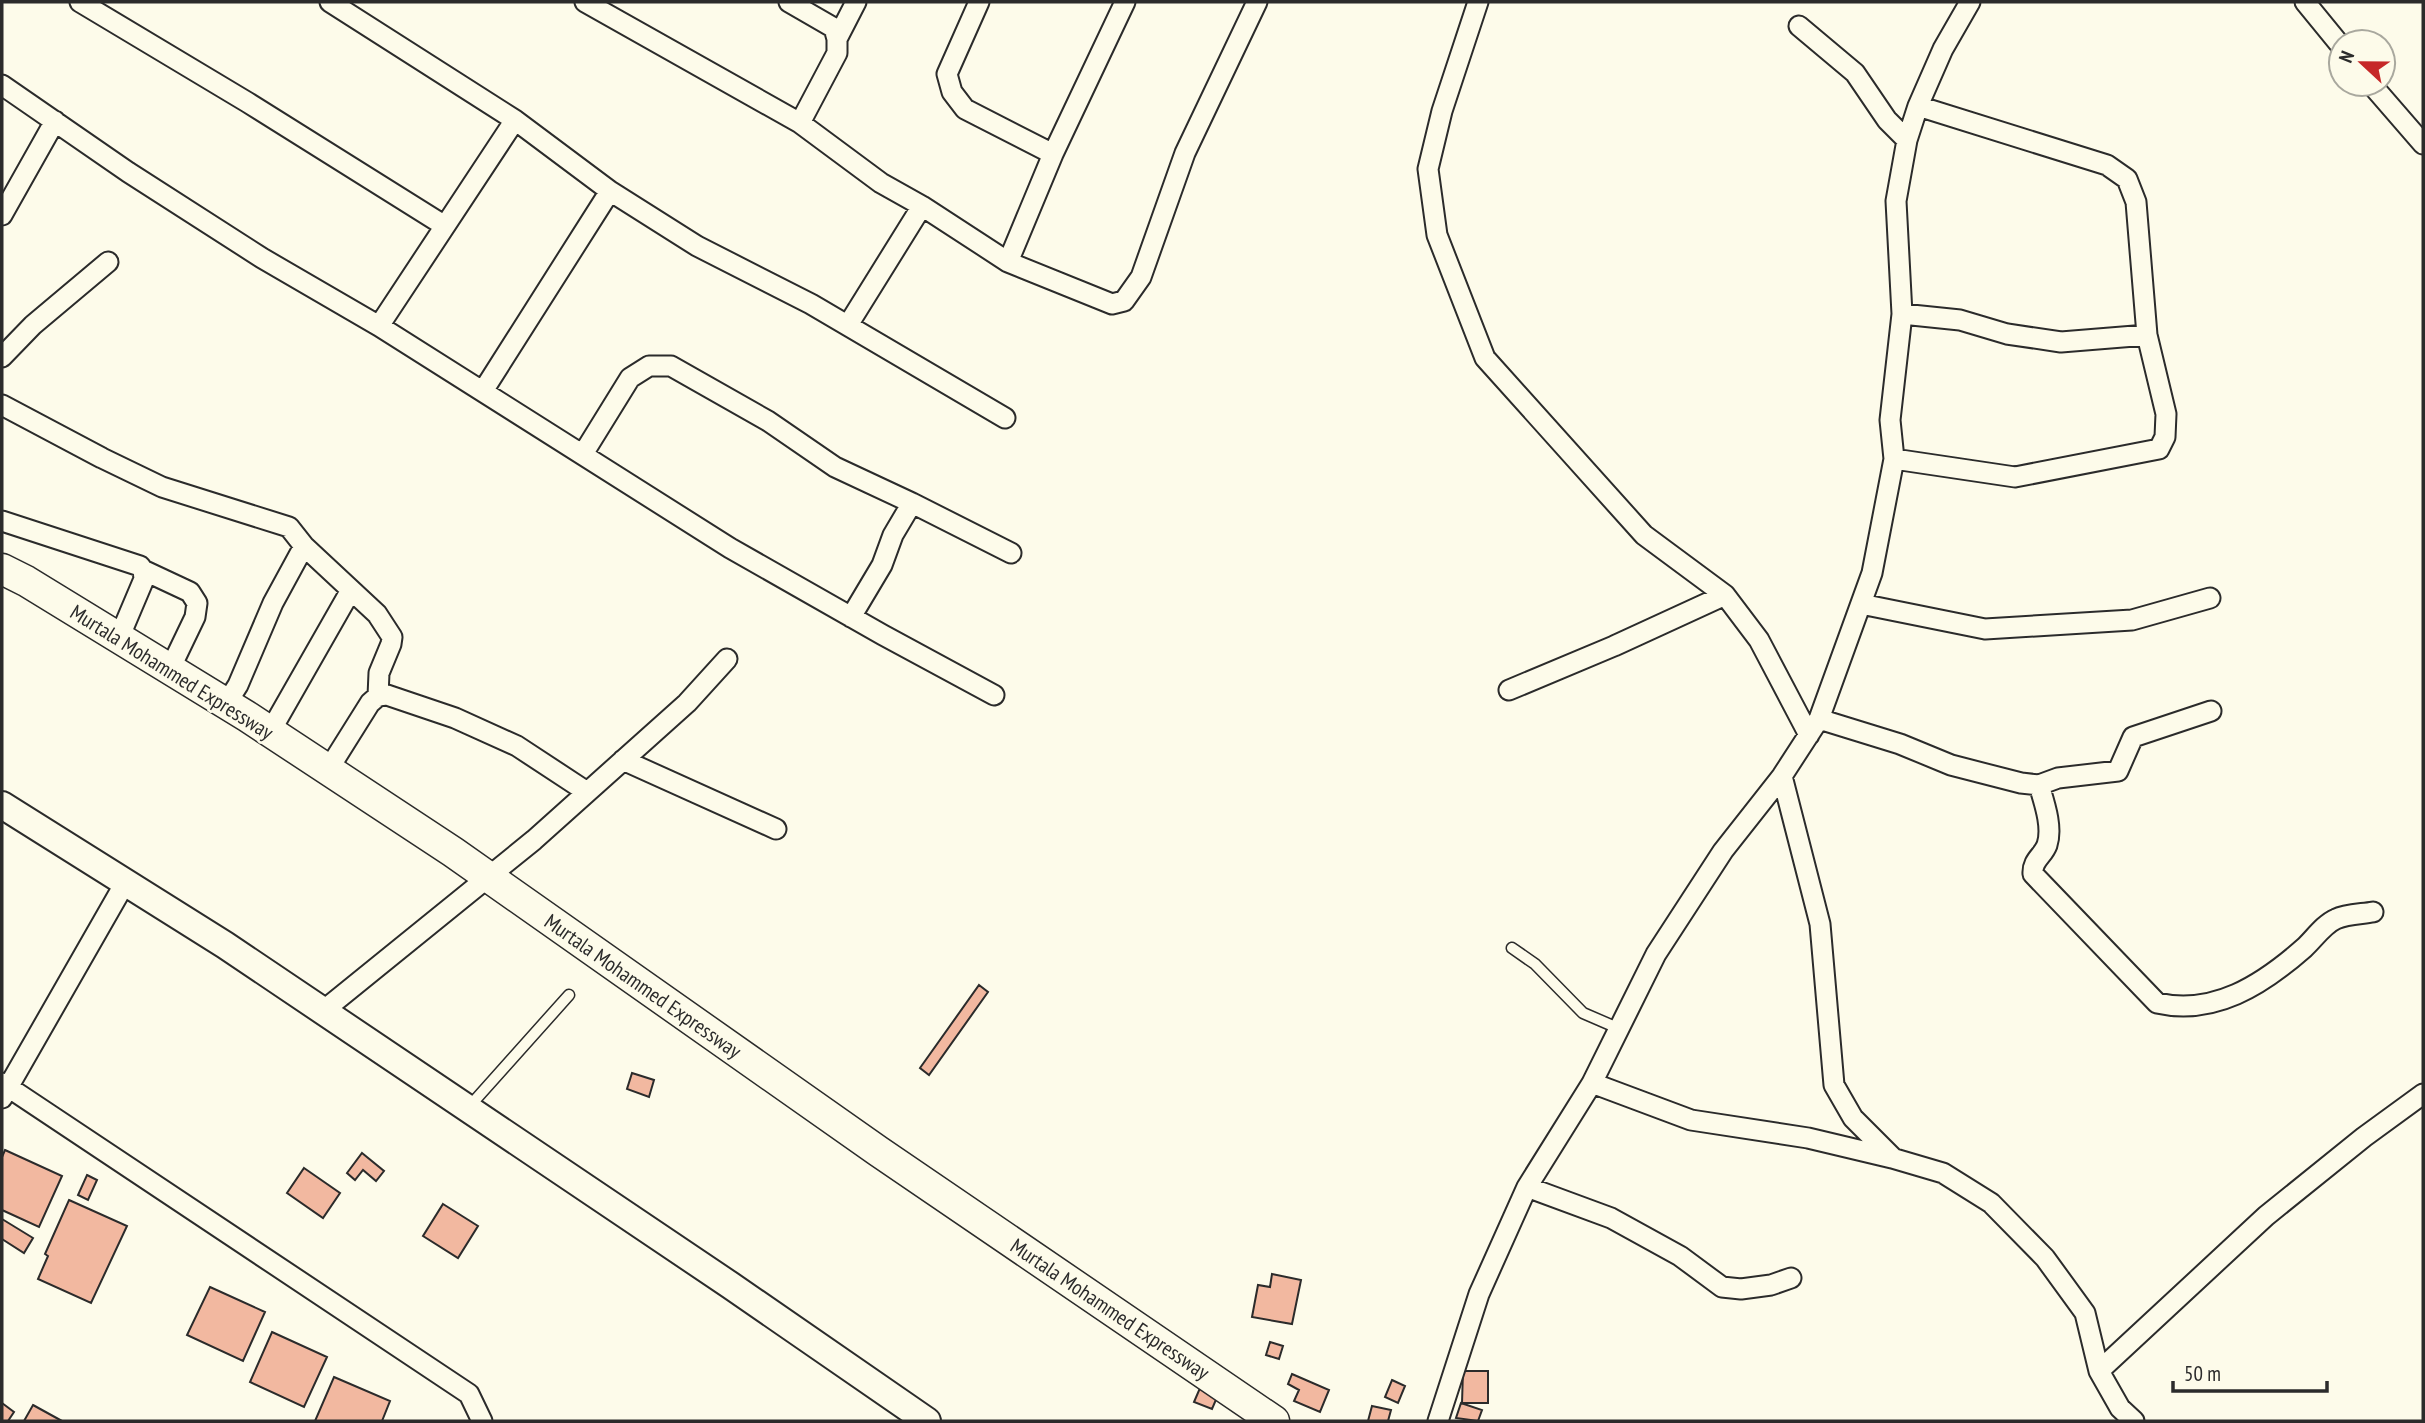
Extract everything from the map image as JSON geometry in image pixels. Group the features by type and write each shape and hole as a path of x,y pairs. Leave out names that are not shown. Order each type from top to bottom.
{"main road":[{"name":"Murtala Mohammed Expressway","path":"2,569 26,581 226,704 488,877 878,1152 1274,1421"},
{"path":"2,805 225,945 927,1421"}],"street":[{"path":"80,2 247,102 445,226"},
{"path":"330,2 515,120 610,191 697,246 848,325 1005,418"},
{"path":"584,2 800,124 881,183 922,206 1008,262 1112,304 1124,301 1141,276 1185,153 1256,2"},
{"path":"789,2 834,28 837,40 836,53 800,124"},
{"path":"837,40 856,2"},
{"path":"979,2 947,74 952,92 965,108 1053,154"},
{"path":"1008,262 1053,154 1125,2"},
{"path":"1478,2 1442,111 1428,169 1437,235 1485,358 1644,535 1726,595 1759,640 1814,727 1900,744 1951,765 2039,785 2057,778 2118,771 2133,737 2211,711"},
{"path":"1438,1421 1479,1294 1527,1187 1592,1083 1663,943 1723,850 1782,776 1814,727 1861,604 1872,573 1894,460 1890,420 1902,314 1896,201 1907,140 1918,106 1943,49 1970,2"},
{"path":"2305,2 2327,29"},
{"path":"1799,26 1856,73 1887,120 1907,140"},
{"path":"2,85 128,172 262,258 379,326 730,548 994,695"},
{"path":"2383,98 2423,144"},
{"path":"1894,460 2015,477 2159,449 2165,437 2166,414 2147,335 2136,202 2127,179 2106,165 1918,106"},
{"path":"379,326 515,120"},
{"path":"2,215 55,121"},
{"path":"482,391 610,191"},
{"path":"848,325 922,206"},
{"path":"2,357 33,325 108,262"},
{"path":"1902,314 1960,320 2007,334 2061,342 2147,335"},
{"path":"583,454 630,378 649,366 671,366 768,421 835,467 1011,553"},
{"path":"2,405 162,486 289,527 304,546 377,614 392,637 379,673 378,696"},
{"path":"851,617 882,565 893,535 912,503"},
{"path":"2,521 140,566 190,592 197,603 195,617 170,669"},
{"path":"226,704 238,685 273,603 304,546"},
{"path":"119,638 144,579 144,570"},
{"path":"270,733 351,590"},
{"path":"1509,690 1726,595"},
{"path":"1861,604 1985,629 2132,620 2210,598"},
{"path":"323,1011 534,840 687,703 727,659"},
{"path":"328,770 370,703 378,696 387,695 454,718 517,746 587,792"},
{"path":"623,760 776,829"},
{"path":"1782,776 1820,924 1834,1085 1853,1118 1892,1158"},
{"path":"2039,785 2048,827 2047,845 2034,863 2032,874 2157,1003 2173,1007 2207,1004 2230,998 2257,985 2302,950 2335,919 2373,912"},
{"path":"125,883 4,1089 469,1394 482,1421"},
{"path":"1592,1083 1691,1120 1808,1138 1943,1173 1991,1203 2045,1258 2085,1313 2099,1371 2120,1408 2134,1421"},
{"path":"2099,1371 2266,1216 2364,1137 2423,1094"},
{"path":"1527,1187 1611,1218 1680,1256 1722,1287 1741,1289 1791,1278"}],"lane":[{"path":"1513,948 1535,964 1583,1013 1620,1029"},
{"path":"468,1108 569,995"}],"building":[{"path":"979,985 988,992 929,1075 920,1068"},
{"path":"632,1073 654,1080 649,1097 627,1089"},
{"path":"5,1150 62,1176 39,1227 2,1210 2,1157"},
{"path":"362,1153 384,1171 376,1181 363,1170 355,1180 347,1173"},
{"path":"304,1168 340,1193 323,1218 287,1193"},
{"path":"87,1175 97,1180 88,1200 78,1195"},
{"path":"69,1200 127,1226 91,1303 38,1279 48,1256 45,1254"},
{"path":"443,1204 478,1226 458,1258 423,1236"},
{"path":"2,1219 33,1238 24,1253 2,1239"},
{"path":"1272,1274 1301,1280 1292,1324 1252,1317 1258,1285 1270,1287"},
{"path":"210,1287 265,1312 243,1361 187,1335"},
{"path":"272,1332 327,1357 304,1407 250,1382"},
{"path":"1270,1342 1283,1346 1279,1359 1266,1355"},
{"path":"1463,1371 1488,1371 1488,1403 1462,1403"},
{"path":"1292,1374 1329,1390 1320,1412 1294,1401 1299,1390 1288,1384"},
{"path":"334,1377 390,1401 382,1421 315,1421"},
{"path":"1392,1380 1405,1386 1398,1403 1385,1397"},
{"path":"1200,1388 1218,1395 1212,1409 1194,1402"},
{"path":"2,1403 14,1412 8,1421 2,1421"},
{"path":"1461,1403 1482,1410 1478,1421 1456,1418"},
{"path":"33,1405 62,1421 24,1421"},
{"path":"1372,1406 1391,1410 1388,1421 1368,1421"}]}
